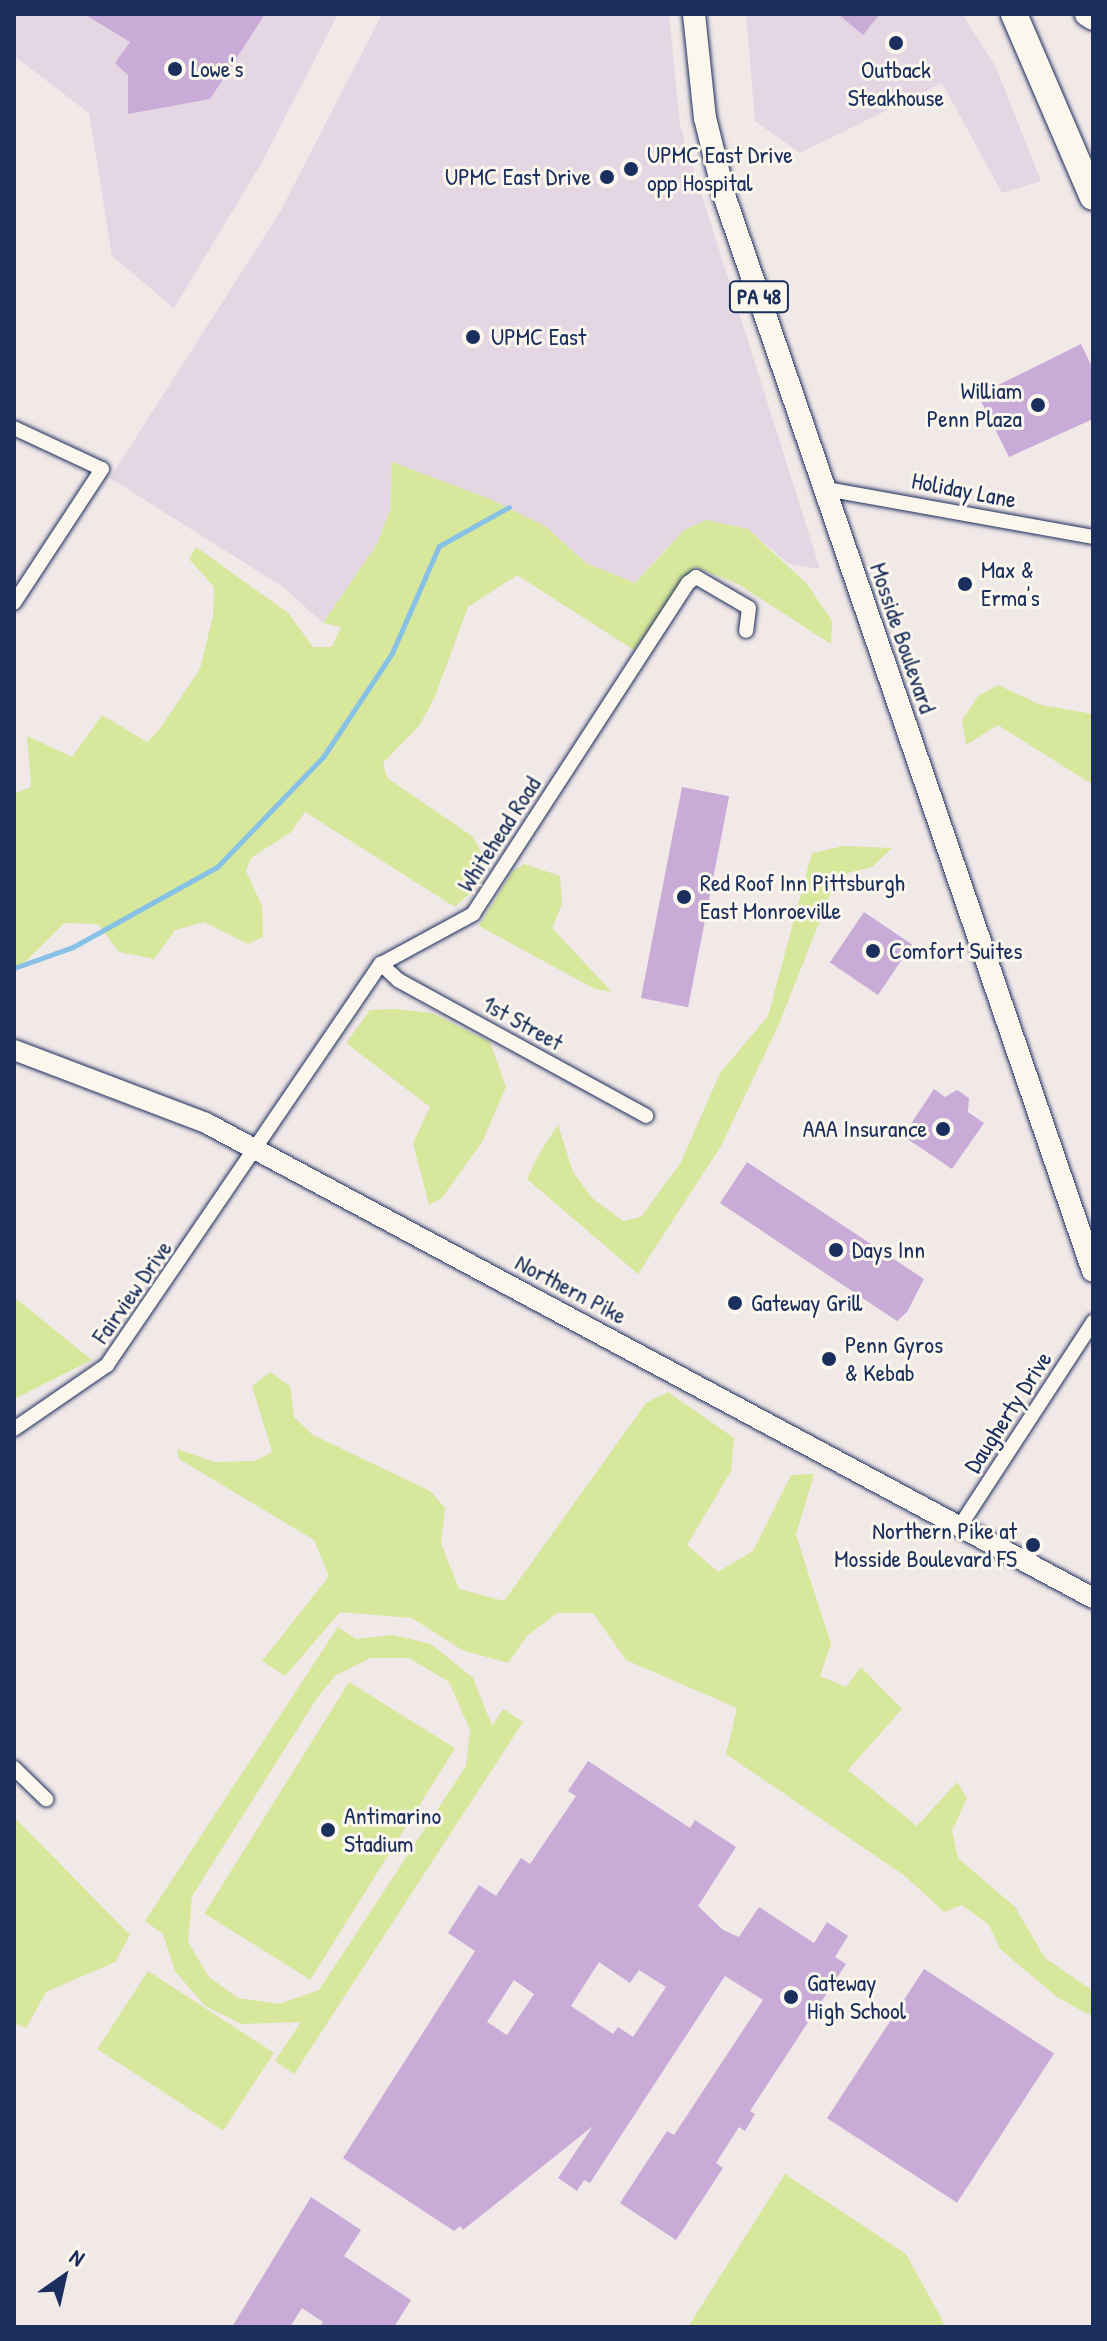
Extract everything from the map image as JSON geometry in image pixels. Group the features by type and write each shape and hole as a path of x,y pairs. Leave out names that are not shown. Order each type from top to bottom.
{"highway":[{"path":"1014,14 1046,75 1093,197"},
{"path":"1087,14 1093,18"}],"main road":[{"name":"Mosside Boulevard","path":"694,14 705,118 725,198 1093,1271"},
{"name":"Northern Pike","path":"14,1050 161,1103 259,1151 1093,1598"}],"street":[{"path":"14,428 102,469 14,603"},
{"name":"Holiday Lane","path":"826,489 1093,537"},
{"name":"Whitehead Road","path":"259,1151 381,964 473,914 688,583 696,577 749,608 746,631"},
{"name":"1st Street","path":"381,964 398,980 646,1116"},
{"name":"Fairview Drive","path":"14,1429 107,1365 259,1151"},
{"name":"Daugherty Drive","path":"960,1526 1093,1322"},
{"path":"14,1768 46,1799"}],"shaded area":[{"path":"14,14 338,14 262,162 174,308 112,256 89,113 14,56"},
{"name":"UPMC East","path":"382,14 669,14 680,126 820,569 789,564 748,529 670,544 635,583 586,563 545,526 392,463 390,510 377,544 323,623 283,587 110,478 280,212"},
{"path":"746,14 962,14 996,67 1041,181 1002,193 942,83 800,153 755,121"}],"green space":[{"path":"392,462 490,499 545,526 586,563 635,583 684,530 706,520 748,529 807,584 832,621 831,644 738,584 695,567 634,650 517,575 468,607 434,699 419,726 383,763 387,778 472,836 485,858 481,883 455,907 305,812 291,832 251,858 246,871 262,906 263,937 248,944 204,922 175,930 154,959 119,952 98,924 64,923 14,973 14,794 31,787 27,736 72,757 102,715 147,742 159,730 200,669 213,616 214,587 189,559 196,547 288,613 313,647 332,647 341,627 323,623 377,544 390,510"},
{"path":"998,685 1041,705 1093,714 1093,785 998,725 966,745 962,720 978,696"},
{"path":"844,846 892,848 872,867 848,873 834,885 779,1024 721,1146 638,1274 527,1179 558,1125 573,1172 592,1198 623,1221 641,1217 681,1162 720,1073 768,1016 812,853"},
{"path":"524,864 560,876 562,904 552,928 612,992 595,989 479,926 513,871"},
{"path":"370,1010 432,1013 490,1042 506,1087 482,1142 442,1198 429,1205 413,1143 430,1107 346,1043"},
{"path":"14,1297 92,1360 14,1399"},
{"path":"270,1372 290,1386 294,1417 313,1435 430,1491 445,1508 441,1543 459,1589 504,1601 646,1403 668,1392 734,1438 731,1471 687,1545 718,1572 753,1551 791,1475 814,1474 796,1535 831,1644 820,1676 846,1687 861,1667 902,1709 848,1770 917,1826 957,1782 967,1798 952,1831 958,1858 1015,1907 1045,1958 1093,1991 1093,2017 1057,1997 1000,1949 989,1925 962,1905 944,1912 905,1876 726,1754 737,1708 626,1660 593,1613 557,1613 527,1636 508,1663 462,1650 412,1618 340,1612 285,1676 262,1661 329,1576 314,1540 179,1459 177,1449 214,1462 255,1461 272,1452 252,1386"},
{"path":"338,1627 356,1639 393,1635 431,1644 473,1678 492,1726 503,1709 523,1722 294,2074 275,2061 301,2022 242,2024 205,2006 175,1971 163,1934 145,1921","holes":["371,1658 409,1658 449,1682 470,1730 466,1766 319,1990 279,2004 238,1998 209,1977 188,1942 192,1896 317,1698 336,1675"]},
{"name":"Antimarino Stadium","path":"349,1682 455,1748 310,1980 204,1914"},
{"path":"14,1817 130,1935 115,1962 46,1992 26,2028 14,2023"},
{"path":"148,1971 274,2053 223,2131 97,2049"},
{"path":"785,2174 906,2254 946,2327 688,2327"}],"building":[{"name":"Lowe's","path":"84,14 265,14 210,99 128,114 128,75 115,63 130,42"},
{"path":"838,14 880,14 863,35"},
{"name":"William Penn Plaza","path":"1081,344 1093,369 1093,419 1009,457 978,395"},
{"name":"Red Roof Inn Pittsburgh East Monroeville","path":"682,787 729,796 688,1007 641,998"},
{"name":"Comfort Suites","path":"864,912 912,944 878,995 830,963"},
{"name":"AAA Insurance","path":"934,1089 945,1097 957,1090 969,1098 968,1112 984,1123 952,1169 903,1136"},
{"name":"Days Inn","path":"747,1162 924,1279 907,1312 897,1321 720,1203"},
{"name":"Gateway High School","path":"588,1761 690,1828 695,1820 736,1847 698,1906 723,1930 739,1937 759,1907 814,1943 827,1922 848,1936 835,1957 846,1964 750,2111 755,2114 745,2131 739,2127 716,2163 723,2168 676,2240 620,2203 667,2131 674,2135 763,2000 725,1976 590,2183 584,2180 577,2191 558,2178 593,2126 463,2230 460,2226 454,2231 343,2158 475,1951 448,1933 479,1885 496,1896 521,1858 530,1864 576,1796 568,1791","holes":["599,1962 630,1983 639,1970 666,1987 633,2037 618,2027 613,2034 571,2006","514,1980 534,1994 507,2035 487,2022"]},
{"path":"924,1969 1054,2053 957,2203 827,2118"},
{"path":"311,2197 361,2230 344,2256 411,2300 394,2327 319,2327 323,2322 302,2308 290,2327 232,2327"}],"waterway":[{"path":"14,968 73,947 217,867 323,757 392,653 439,546 509,507"}],"place":[{"name":"Outback Steakhouse","path":"896,43"},
{"name":"Lowe's","path":"175,69"},
{"name":"UPMC East Drive opp Hospital","path":"631,169"},
{"name":"UPMC East Drive","path":"607,177"},
{"name":"UPMC East","path":"473,337"},
{"name":"William Penn Plaza","path":"1038,405"},
{"name":"Max & Erma's","path":"965,584"},
{"name":"Red Roof Inn Pittsburgh East Monroeville","path":"684,897"},
{"name":"Comfort Suites","path":"873,951"},
{"name":"AAA Insurance","path":"943,1129"},
{"name":"Days Inn","path":"836,1250"},
{"name":"Gateway Grill","path":"735,1303"},
{"name":"Penn Gyros & Kebab","path":"829,1359"},
{"name":"Northern Pike at Mosside Boulevard FS","path":"1033,1545"},
{"name":"Antimarino Stadium","path":"328,1830"},
{"name":"Gateway High School","path":"791,1997"}]}
